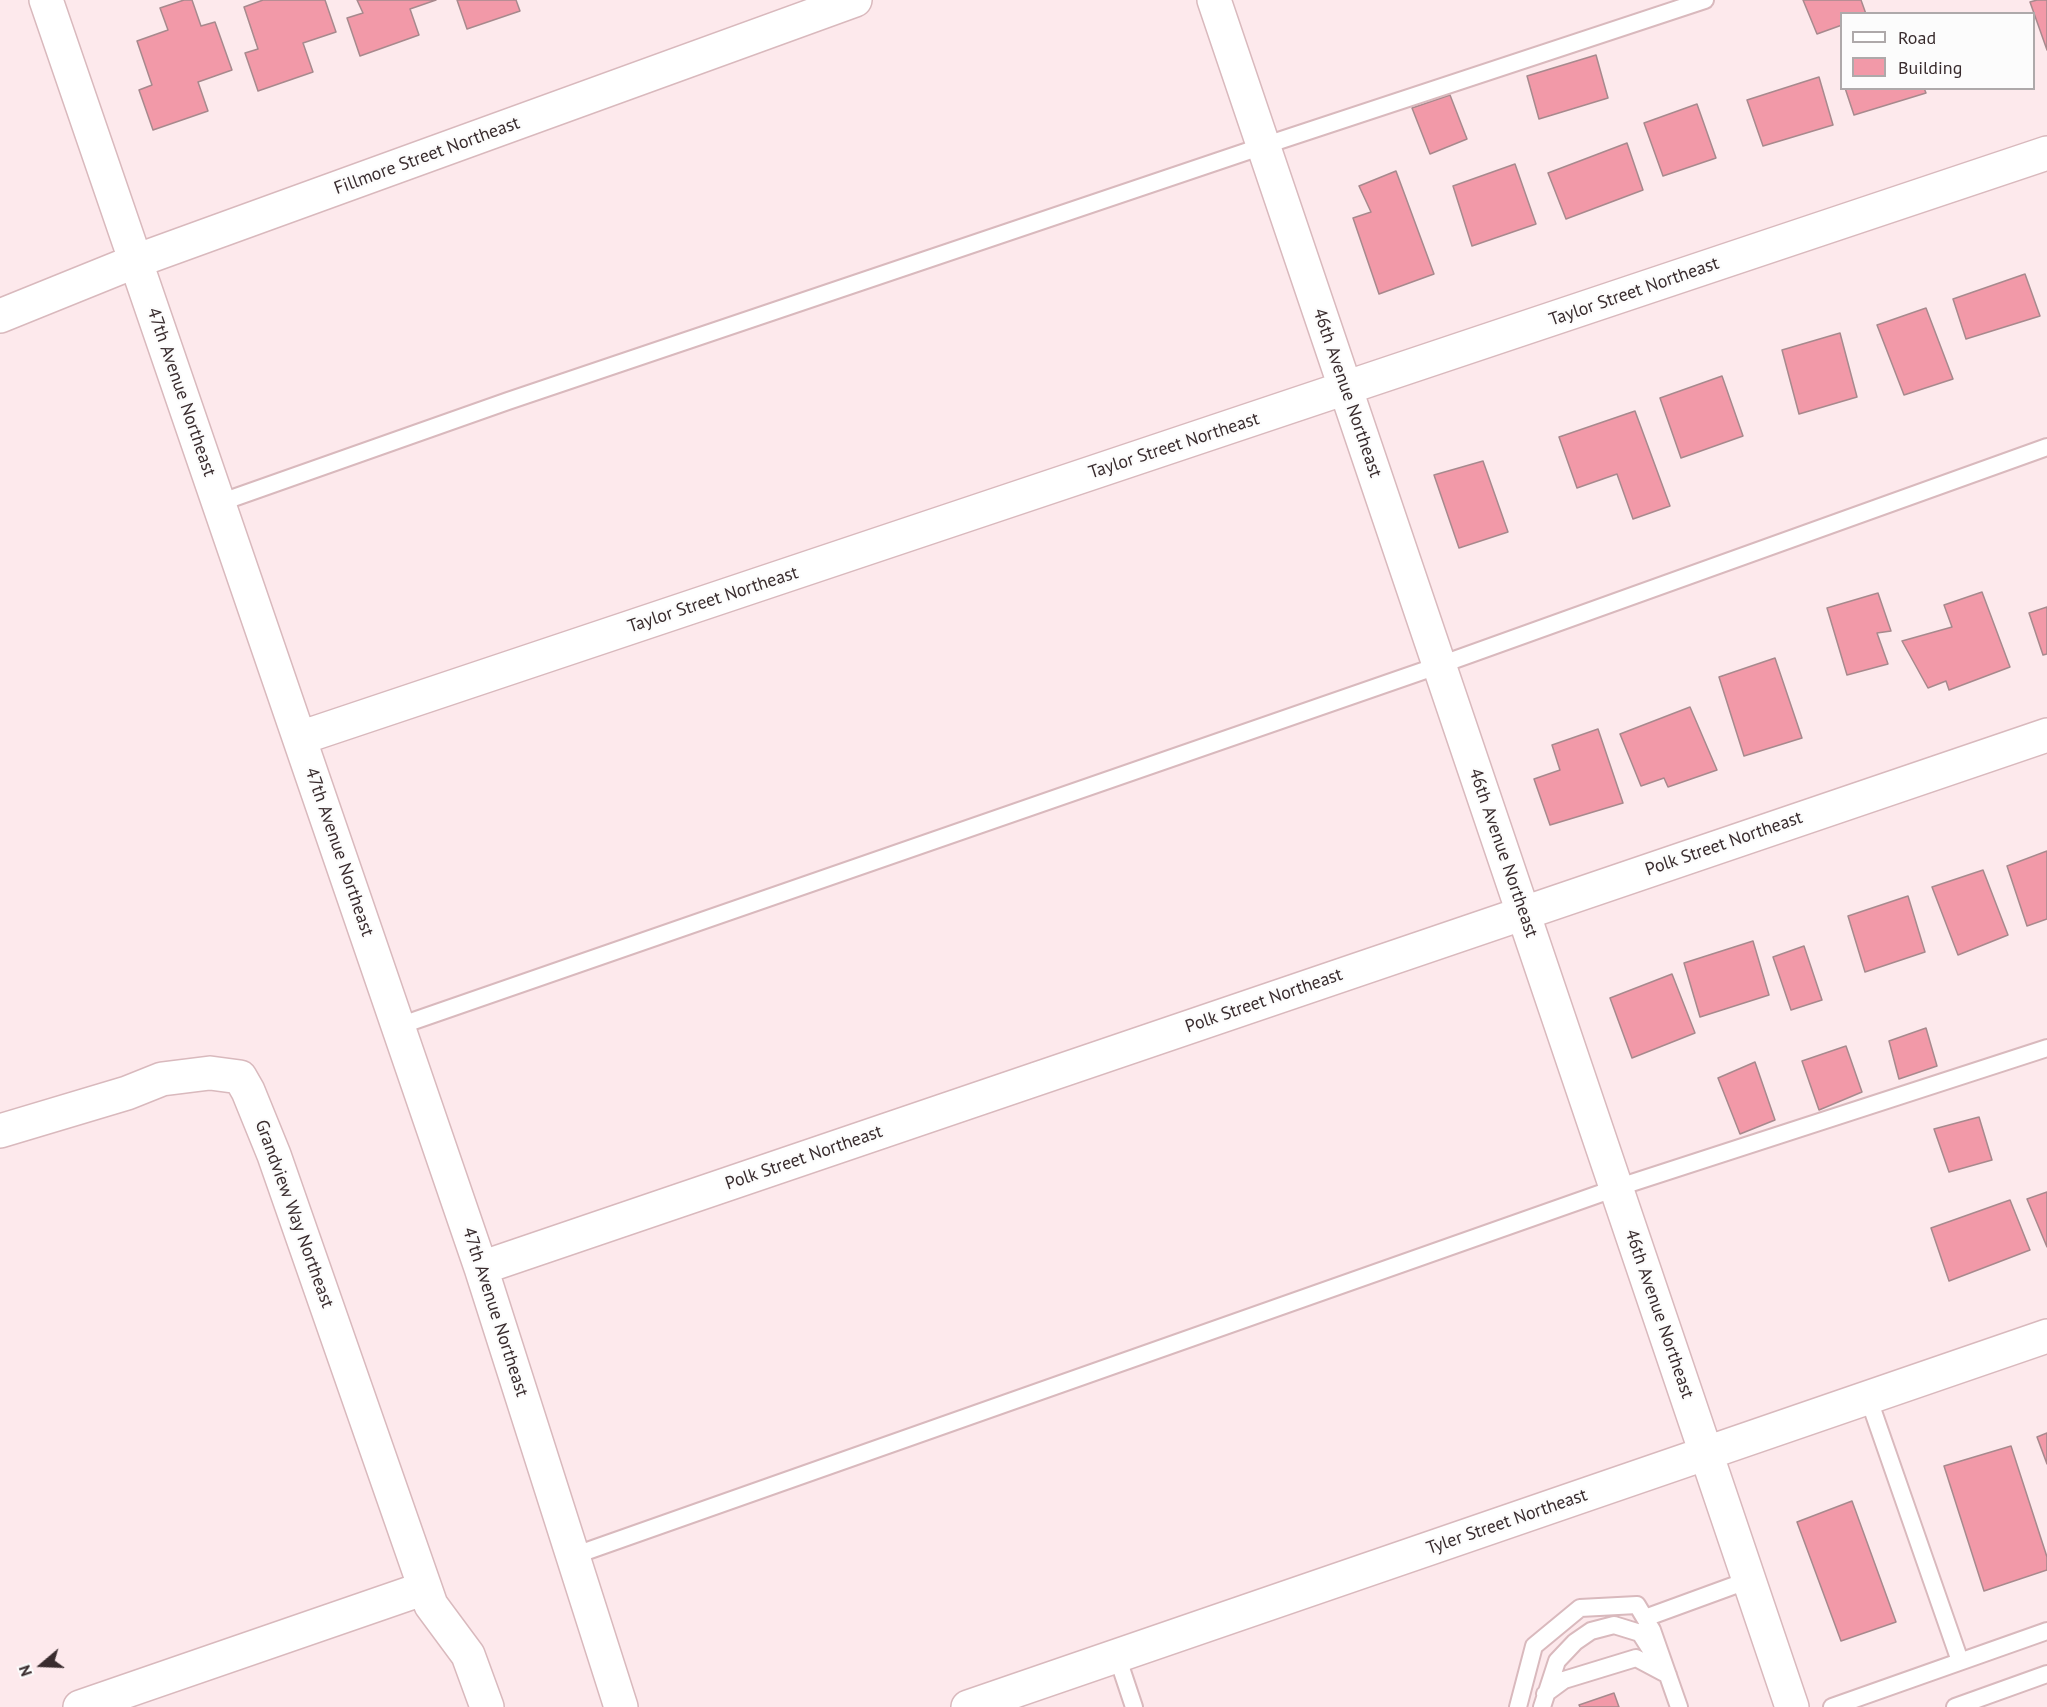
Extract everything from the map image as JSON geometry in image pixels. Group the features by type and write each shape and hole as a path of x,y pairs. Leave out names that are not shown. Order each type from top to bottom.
{"street":[{"name":"47th Avenue Northeast","path":"46,0 481,1268 621,1707"},
{"name":"Fillmore Street Northeast","path":"0,316 136,261 855,0"},
{"name":"46th Avenue Northeast","path":"1214,0 1792,1707"},
{"name":"Taylor Street Northeast","path":"300,738 2047,153"},
{"name":"Polk Street Northeast","path":"481,1268 2047,735"},
{"name":"Grandview Way Northeast","path":"0,1131 127,1093 162,1079 210,1073 240,1077 257,1110 274,1155 431,1605 468,1655 487,1707"},
{"name":"Tyler Street Northeast","path":"968,1707 2047,1335"},
{"path":"80,1707 425,1588"}],"lane":[{"path":"219,503 508,401 1263,146 1705,0"},
{"path":"399,1026 1440,665 2047,447"},
{"path":"573,1556 1616,1188 2047,1048"},
{"path":"1868,1397 1960,1661"},
{"path":"1645,1618 1749,1580"},
{"path":"1518,1707 1534,1646 1580,1608 1637,1605 1652,1630 1679,1707"},
{"path":"1543,1701 1557,1661 1575,1642 1591,1631 1614,1625 1640,1633 1668,1675"},
{"path":"1832,1707 2047,1631"},
{"path":"1117,1656 1134,1707"},
{"path":"1543,1701 1564,1680 1636,1658 1668,1675"},
{"path":"1955,1707 2047,1674"}],"building":[{"path":"184,0 192,0 201,26 215,22 232,70 198,82 208,111 153,130 139,90 152,85 137,41 168,30 160,8"},
{"path":"263,0 325,0 336,32 303,43 313,72 258,91 245,53 258,49 244,7"},
{"path":"357,0 436,0 410,9 419,35 360,56 347,18 363,13"},
{"path":"457,0 516,0 520,11 467,29"},
{"path":"1803,0 1861,0 1865,12 1840,12 1840,26 1817,34"},
{"path":"2047,0 2047,50 2035,12 2030,2"},
{"path":"1596,55 1608,98 1539,119 1527,76"},
{"path":"1819,77 1833,125 1763,146 1747,100"},
{"path":"1846,90 1925,90 1926,93 1854,115"},
{"path":"1450,95 1467,139 1430,154 1412,108"},
{"path":"1697,104 1716,158 1663,176 1644,123"},
{"path":"1627,143 1643,190 1566,219 1548,173"},
{"path":"1515,164 1536,224 1472,246 1453,186"},
{"path":"1396,171 1434,274 1379,294 1353,218 1371,212 1359,186"},
{"path":"2025,274 2040,316 1966,339 1953,299"},
{"path":"1926,308 1953,379 1904,395 1877,325"},
{"path":"1840,333 1857,397 1799,414 1782,350"},
{"path":"1722,376 1743,436 1681,458 1660,398"},
{"path":"1635,411 1670,506 1633,519 1617,474 1577,488 1559,437"},
{"path":"1483,461 1508,532 1459,548 1434,475"},
{"path":"1982,592 2010,667 1949,690 1946,681 1928,688 1902,641 1952,627 1944,605"},
{"path":"1878,593 1891,631 1877,633 1888,664 1847,675 1827,608"},
{"path":"2047,607 2047,654 2043,655 2029,613"},
{"path":"1775,658 1802,738 1744,756 1719,677"},
{"path":"1690,707 1717,770 1668,787 1664,778 1641,786 1620,734"},
{"path":"1598,729 1623,803 1550,825 1534,779 1560,770 1552,745"},
{"path":"2047,851 2047,919 2027,926 2007,866"},
{"path":"1983,870 2008,935 1958,955 1932,887"},
{"path":"1908,896 1925,952 1865,972 1848,916"},
{"path":"1753,941 1769,995 1700,1017 1684,963"},
{"path":"1804,946 1822,1000 1791,1010 1773,957"},
{"path":"1672,974 1695,1033 1632,1058 1610,998"},
{"path":"1926,1028 1937,1066 1899,1079 1889,1041"},
{"path":"1846,1046 1862,1092 1819,1110 1802,1061"},
{"path":"1755,1062 1775,1120 1740,1134 1718,1078"},
{"path":"1979,1117 1992,1160 1949,1172 1934,1129"},
{"path":"2047,1192 2047,1247 2027,1199"},
{"path":"2010,1200 2030,1250 1949,1281 1931,1228"},
{"path":"2047,1433 2047,1464 2037,1437"},
{"path":"2011,1446 2047,1557 2047,1570 1984,1591 1944,1466"},
{"path":"1852,1501 1896,1622 1841,1641 1797,1522"},
{"path":"1614,1693 1619,1707 1580,1707 1579,1705"}]}
